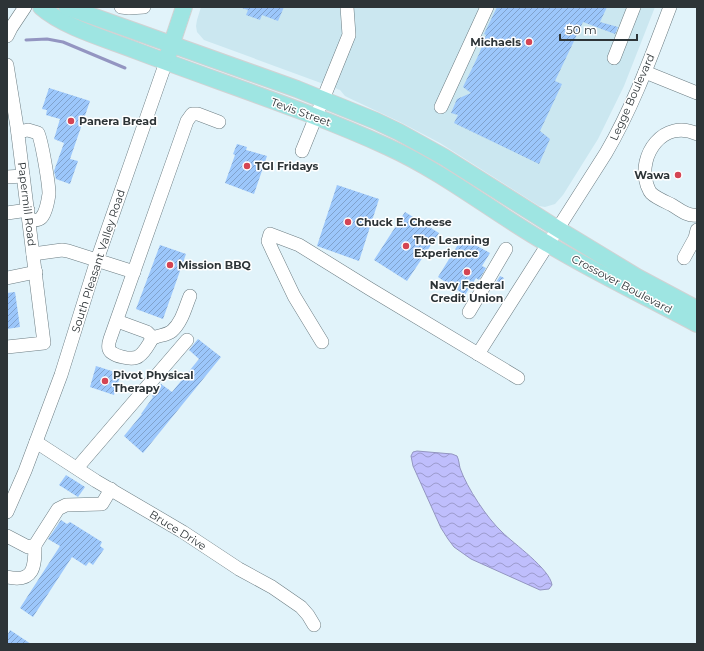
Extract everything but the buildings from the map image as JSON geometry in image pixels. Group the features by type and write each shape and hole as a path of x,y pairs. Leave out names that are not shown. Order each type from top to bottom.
{"main road":[{"name":"Tevis Street","path":"41,7 51,15 66,23 166,62 343,127 390,148 415,161 547,244"},
{"name":"Tevis Street","path":"67,7 322,99 376,121 444,156 558,229"},
{"name":"South Pleasant Valley Road","path":"166,62 184,7"},
{"name":"Crossover Boulevard","path":"558,229 638,277 697,309"},
{"name":"Crossover Boulevard","path":"547,244 697,324"}],"street":[{"path":"7,36 25,7"},
{"path":"120,7 144,7"},
{"path":"302,151 348,35 347,7"},
{"path":"441,106 487,7"},
{"path":"614,58 634,7"},
{"name":"Legge Boulevard","path":"478,354 606,153 627,114 670,7"},
{"name":"South Pleasant Valley Road","path":"7,512 36,442 61,375 97,260 166,62"},
{"name":"Papermill Road","path":"7,65 18,132 44,343 7,347"},
{"path":"645,72 697,93"},
{"path":"190,296 177,326 167,334 153,338 139,357 133,359 127,358 111,352 109,345 189,117 193,114 198,114 219,122"},
{"path":"696,218 650,193 645,179 645,168 649,154 657,140 666,132 677,129 690,130 697,134"},
{"path":"7,213 29,215 37,220 42,216 47,202 48,189 41,142 38,133 28,130 18,132"},
{"path":"7,177 23,176"},
{"path":"684,258 695,238 697,230"},
{"path":"322,342 301,308 276,260 268,241 270,234 299,245 518,378"},
{"path":"469,312 506,249"},
{"path":"33,254 62,250 134,272"},
{"path":"7,278 36,272"},
{"path":"117,321 147,332 153,338"},
{"path":"77,468 187,340"},
{"name":"Bruce Drive","path":"36,442 183,532 301,607 314,625"},
{"path":"7,577 18,580 30,574 35,563 35,545 58,508 66,505 102,504 111,489"},
{"path":"7,536 28,547 35,545"}],"shaded area":[{"path":"201,7 655,7 624,86 598,139 563,195 555,204 545,207 539,206 440,143 345,96 340,90 204,40 197,32 196,26"}],"water":[{"path":"417,451 452,454 457,456 463,476 478,502 496,526 531,557 545,572 552,585 549,589 540,590 471,559 454,547 441,528 413,466 411,456 413,452"}],"waterway":[{"path":"26,40 47,39 63,42 125,68"}],"place":[{"name":"Michaels","path":"529,42"},
{"name":"Panera Bread","path":"71,121"},
{"name":"TGI Fridays","path":"247,166"},
{"name":"Wawa","path":"678,175"},
{"name":"Chuck E. Cheese","path":"348,222"},
{"name":"The Learning Experience","path":"406,246"},
{"name":"Mission BBQ","path":"170,265"},
{"name":"Navy Federal Credit Union","path":"467,272"},
{"name":"Pivot Physical Therapy","path":"105,381"}]}
